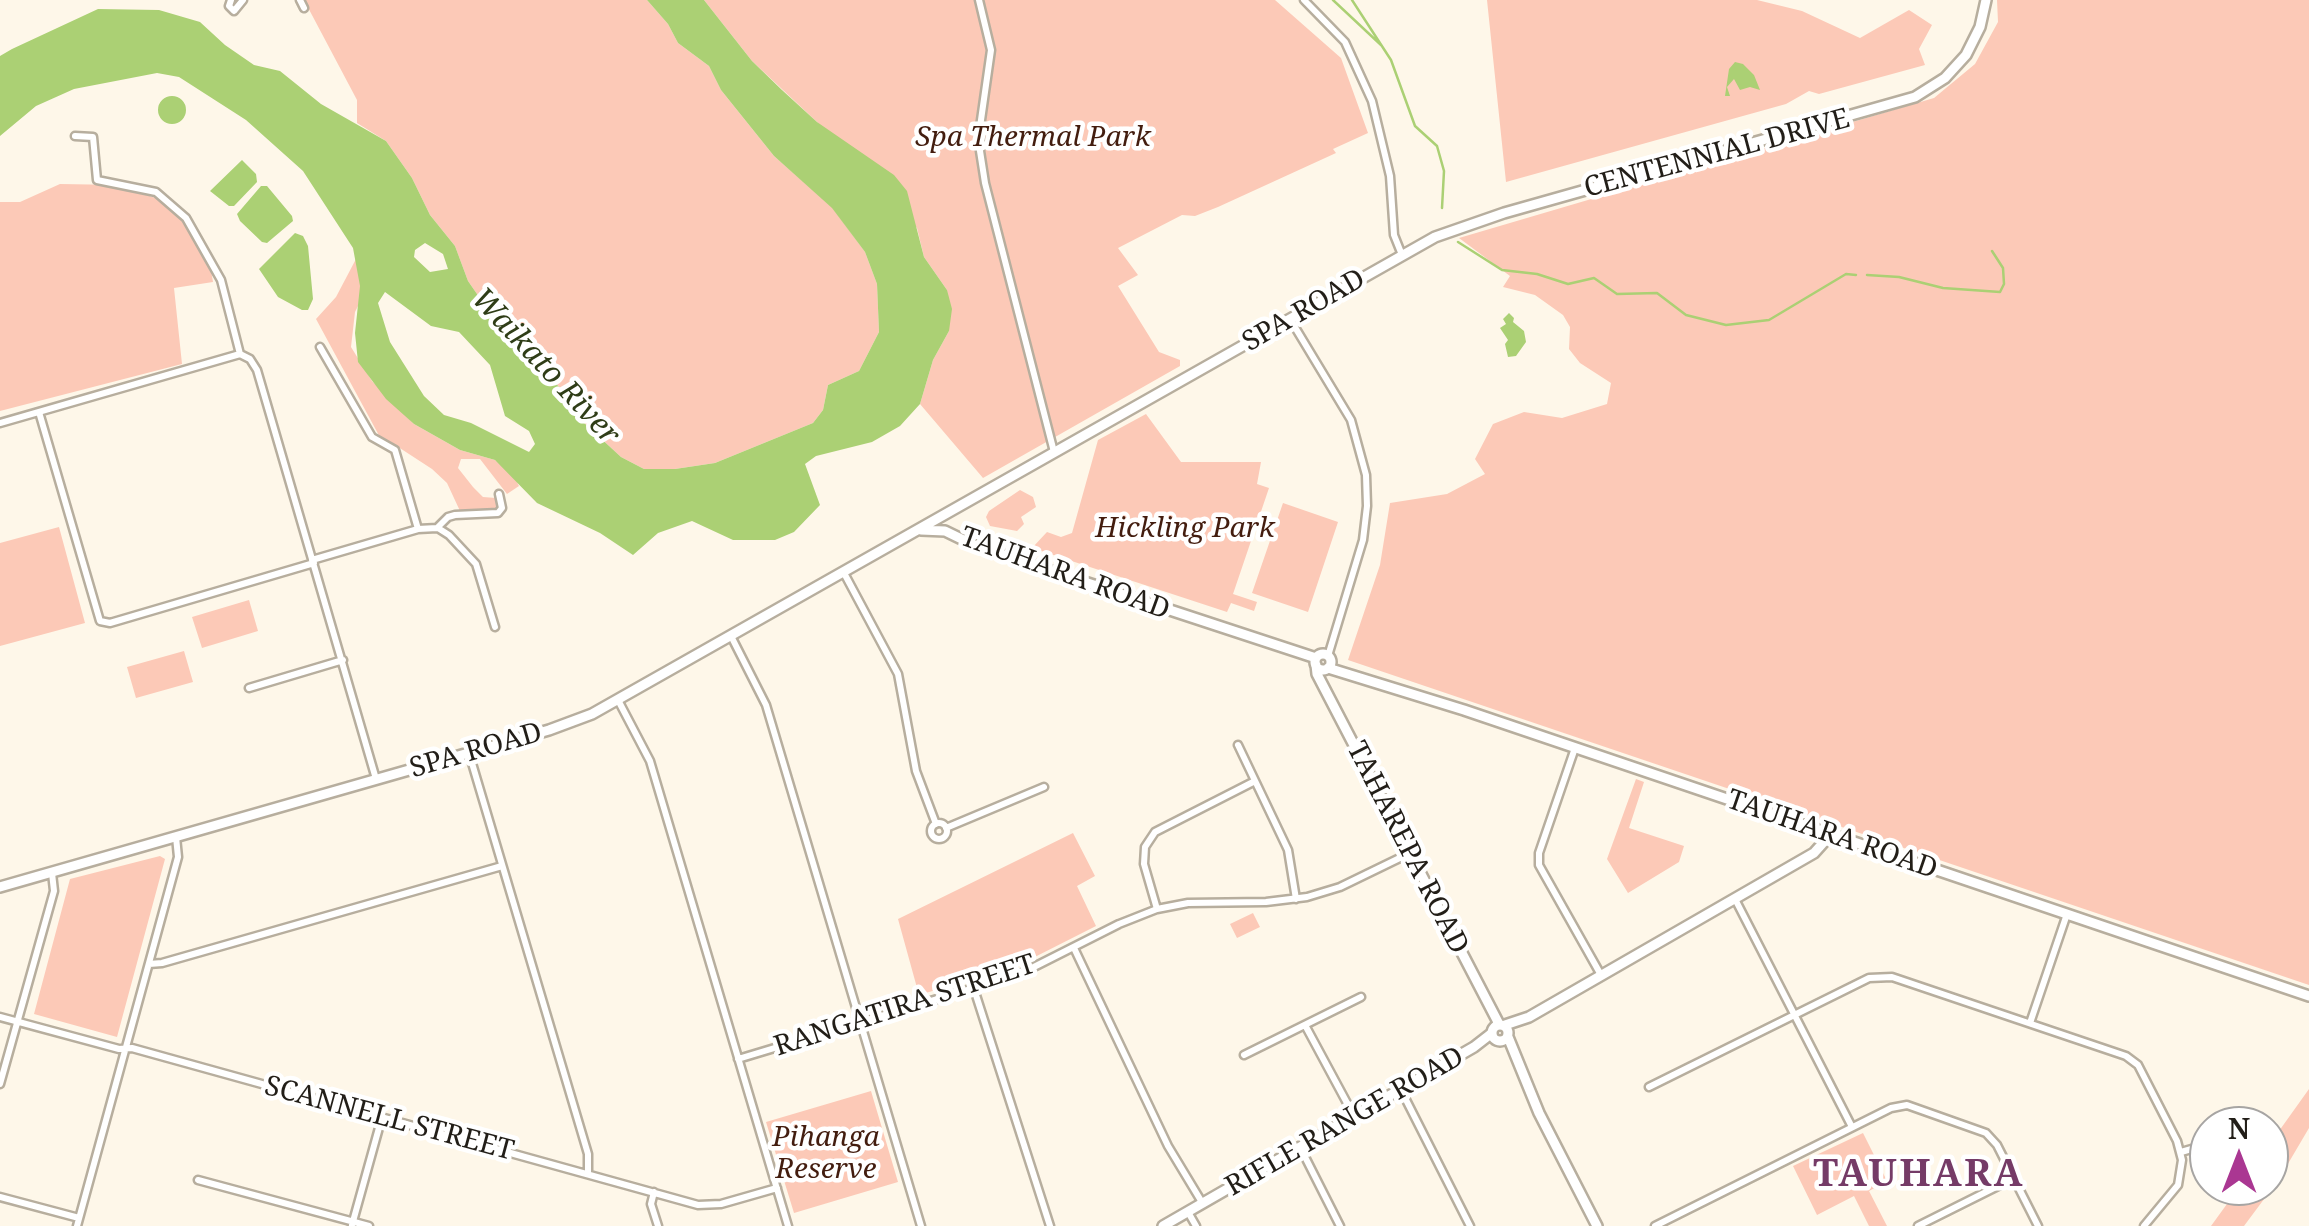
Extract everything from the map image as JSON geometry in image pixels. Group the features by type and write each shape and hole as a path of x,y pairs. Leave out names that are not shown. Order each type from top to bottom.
{"main road":[{"name":"CENTENNIAL DRIVE","path":"1402,255 1491,216 1915,97 1944,78 1966,54 1980,27 1986,0"},
{"name":"SPA ROAD","path":"0,887 572,722 844,573 1402,255"},
{"path":"918,530 945,532 959,506"},
{"name":"TAUHARA ROAD","path":"945,532 2309,996"},
{"name":"TAHAREPA ROAD","path":"1323,662 1317,674 1597,1226"},
{"name":"RIFLE RANGE ROAD","path":"1163,1226 1814,854 1831,834"}],"street":[{"path":"231,0 228,6 234,11 243,0"},
{"path":"300,0 304,8"},
{"path":"979,0 991,50 980,127 985,184 1054,453"},
{"path":"1304,0 1345,42 1372,101 1390,176 1394,236 1402,255"},
{"path":"74,136 93,137 98,180 156,192 186,218 220,280 240,354"},
{"path":"1290,319 1351,420 1366,475 1367,512 1362,540 1323,662"},
{"path":"320,347 372,438 395,450 418,529"},
{"path":"0,423 240,354 250,359 257,370 376,779"},
{"path":"38,412 100,621 110,623 418,529 438,528 476,564 496,627"},
{"path":"438,528 455,515 498,513 502,508 500,494"},
{"path":"844,573 898,674 916,772 936,824 946,828 1044,787"},
{"path":"732,636 764,698 921,1226"},
{"path":"250,688 342,660"},
{"path":"618,700 650,761 788,1226"},
{"path":"1238,745 1288,850 1296,899"},
{"path":"1574,748 1538,859 1542,873 1601,976"},
{"path":"469,752 588,1154 588,1174"},
{"path":"1158,910 1144,864 1145,847 1155,832 1255,781"},
{"path":"936,824 930,831 936,839 946,836 946,828"},
{"path":"0,1196 78,1222 178,857 176,837"},
{"name":"RANGATIRA STREET","path":"738,1059 1020,974 1158,910 1188,903 1296,899 1340,887 1410,853"},
{"path":"149,964 502,866"},
{"path":"0,1084 54,891 52,872"},
{"path":"1735,899 1852,1126"},
{"path":"2030,1023 2067,914"},
{"path":"1074,948 1168,1146 1203,1204"},
{"path":"1649,1088 1869,978 1883,976 2133,1060 2181,1152 2183,1168 2178,1185 2144,1226"},
{"path":"974,989 1050,1226"},
{"path":"1244,1056 1361,997"},
{"name":"SCANNELL STREET","path":"0,1017 708,1206 777,1188"},
{"path":"1305,1025 1354,1117"},
{"path":"1401,1090 1470,1226"},
{"path":"1655,1226 1892,1108 1917,1108 1986,1133 1997,1145 2038,1226"},
{"path":"352,1224 382,1117"},
{"path":"1300,1147 1340,1226"},
{"path":"2181,1152 2189,1150"},
{"path":"1918,1226 2014,1178"},
{"path":"198,1180 369,1226"},
{"path":"654,1192 652,1204 658,1226"},
{"path":"1188,1212 1196,1226"}],"green space":[{"path":"304,0 647,0 678,43 709,66 721,90 774,156 832,207 865,252 877,284 879,332 859,371 828,385 823,410 813,423 715,463 644,469 621,457 582,421 541,361 495,320 468,281 455,246 430,215 412,178 386,141 357,123 357,100"},
{"name":"Spa Thermal Park","path":"704,0 1275,0 1341,58 1368,133 1333,149 1336,153 1218,207 1195,216 1182,215 1118,248 1138,275 1118,286 1159,352 1180,360 1180,366 983,478 920,404 933,360 949,331 947,290 924,257 917,228 817,122 752,61"},
{"path":"1487,0 1757,0 1802,11 1860,38 1909,10 1932,25 1919,49 1925,65 1819,94 1809,91 1786,104 1506,182"},
{"path":"1997,0 2309,0 2309,985 1348,660 1380,565 1390,503 1447,494 1485,474 1475,459 1493,424 1524,412 1562,418 1607,404 1611,383 1580,363 1569,349 1570,327 1563,315 1535,295 1503,287 1510,276 1459,238 1934,98 1975,64 1998,22"},
{"path":"60,184 120,185 158,199 182,218 211,270 213,282 174,288 182,364 0,411 0,202 20,202"},
{"path":"356,259 363,296 355,312 351,347 372,381 414,424 460,450 495,460 514,476 519,486 507,494 480,459 461,459 458,468 473,487 483,497 496,498 495,510 460,511 447,483 432,469 389,441 382,441 316,319 336,297"},
{"name":"Hickling Park","path":"1146,414 1181,462 1261,462 1257,484 1269,488 1233,594 1257,602 1254,611 1231,603 1227,612 1032,548 1047,532 1061,537 1072,533 1098,440"},
{"path":"1020,490 1033,497 1036,507 1021,517 1024,524 1017,531 990,526 986,517 989,511"},
{"path":"1283,503 1338,522 1308,612 1252,593"},
{"path":"59,527 85,623 0,646 0,543"},
{"path":"249,600 258,631 202,648 192,617"},
{"path":"184,651 193,682 136,698 127,667"},
{"path":"1636,779 1644,782 1629,828 1684,846 1679,862 1628,893 1607,859"},
{"path":"1073,833 1095,876 1077,886 1096,926 1019,965 919,995 898,919"},
{"path":"160,856 165,859 117,1037 34,1014 70,879"},
{"path":"1253,913 1260,927 1237,938 1230,924"},
{"path":"2309,1089 2309,1128 2289,1162 2289,1117"},
{"name":"Pihanga Reserve","path":"871,1091 898,1182 794,1213 766,1122"},
{"path":"1863,1133 1887,1181 1869,1191 1887,1226 1869,1226 1854,1196 1817,1215 1793,1166"},
{"path":"2226,1206 2259,1206 2244,1226 2211,1226"}],"water":[{"name":"Waikato River","path":"647,0 704,0 752,61 782,90 817,122 894,175 907,191 924,257 947,290 952,309 949,331 933,360 920,404 900,426 872,442 816,456 805,464 820,505 794,532 775,540 733,540 692,521 658,533 633,555 600,533 537,503 495,460 460,450 414,424 386,399 358,362 355,333 360,286 353,248 303,171 246,120 179,77 157,73 74,89 36,106 0,136 0,56 12,49 98,9 159,10 200,22 254,65 280,71 321,104 386,141 412,178 430,215 455,246 468,281 495,320 541,361 582,421 621,457 644,469 715,463 813,423 823,410 828,385 859,371 879,332 877,284 865,252 832,208 774,156 721,90 709,66 678,43","holes":["425,243 443,254 448,269 430,272 414,257 415,250","385,292 431,326 459,332 490,365 505,416 529,431 535,444 529,452 471,423 444,415 424,396 390,342 378,303"]},
{"path":"1735,62 1754,75 1760,90 1740,90 1734,79 1727,87 1730,96 1725,96 1729,69"},
{"path":"172,96 182,100 186,110 182,120 172,124 162,120 158,110 162,100"},
{"path":"242,160 256,174 257,182 234,206 229,206 210,191"},
{"path":"261,186 267,186 293,221 267,243 237,214"},
{"path":"295,233 303,236 308,246 313,299 308,310 278,297 259,269"},
{"path":"1509,313 1524,331 1526,342 1516,356 1508,357 1508,340 1500,328 1506,324 1503,319"}],"waterway":[{"path":"1333,0 1381,45"},
{"path":"1352,0 1391,60 1415,126 1437,146 1444,171 1442,208"},
{"path":"1458,242 1502,270 1537,274 1568,284 1594,278 1617,294 1657,293 1686,315 1726,325 1769,320 1846,274 1856,275"},
{"path":"1867,275 1899,277 1943,288 2000,292 2003,268 1992,251"}],"district":[{"name":"TAUHARA","path":"1919,1175"}]}
